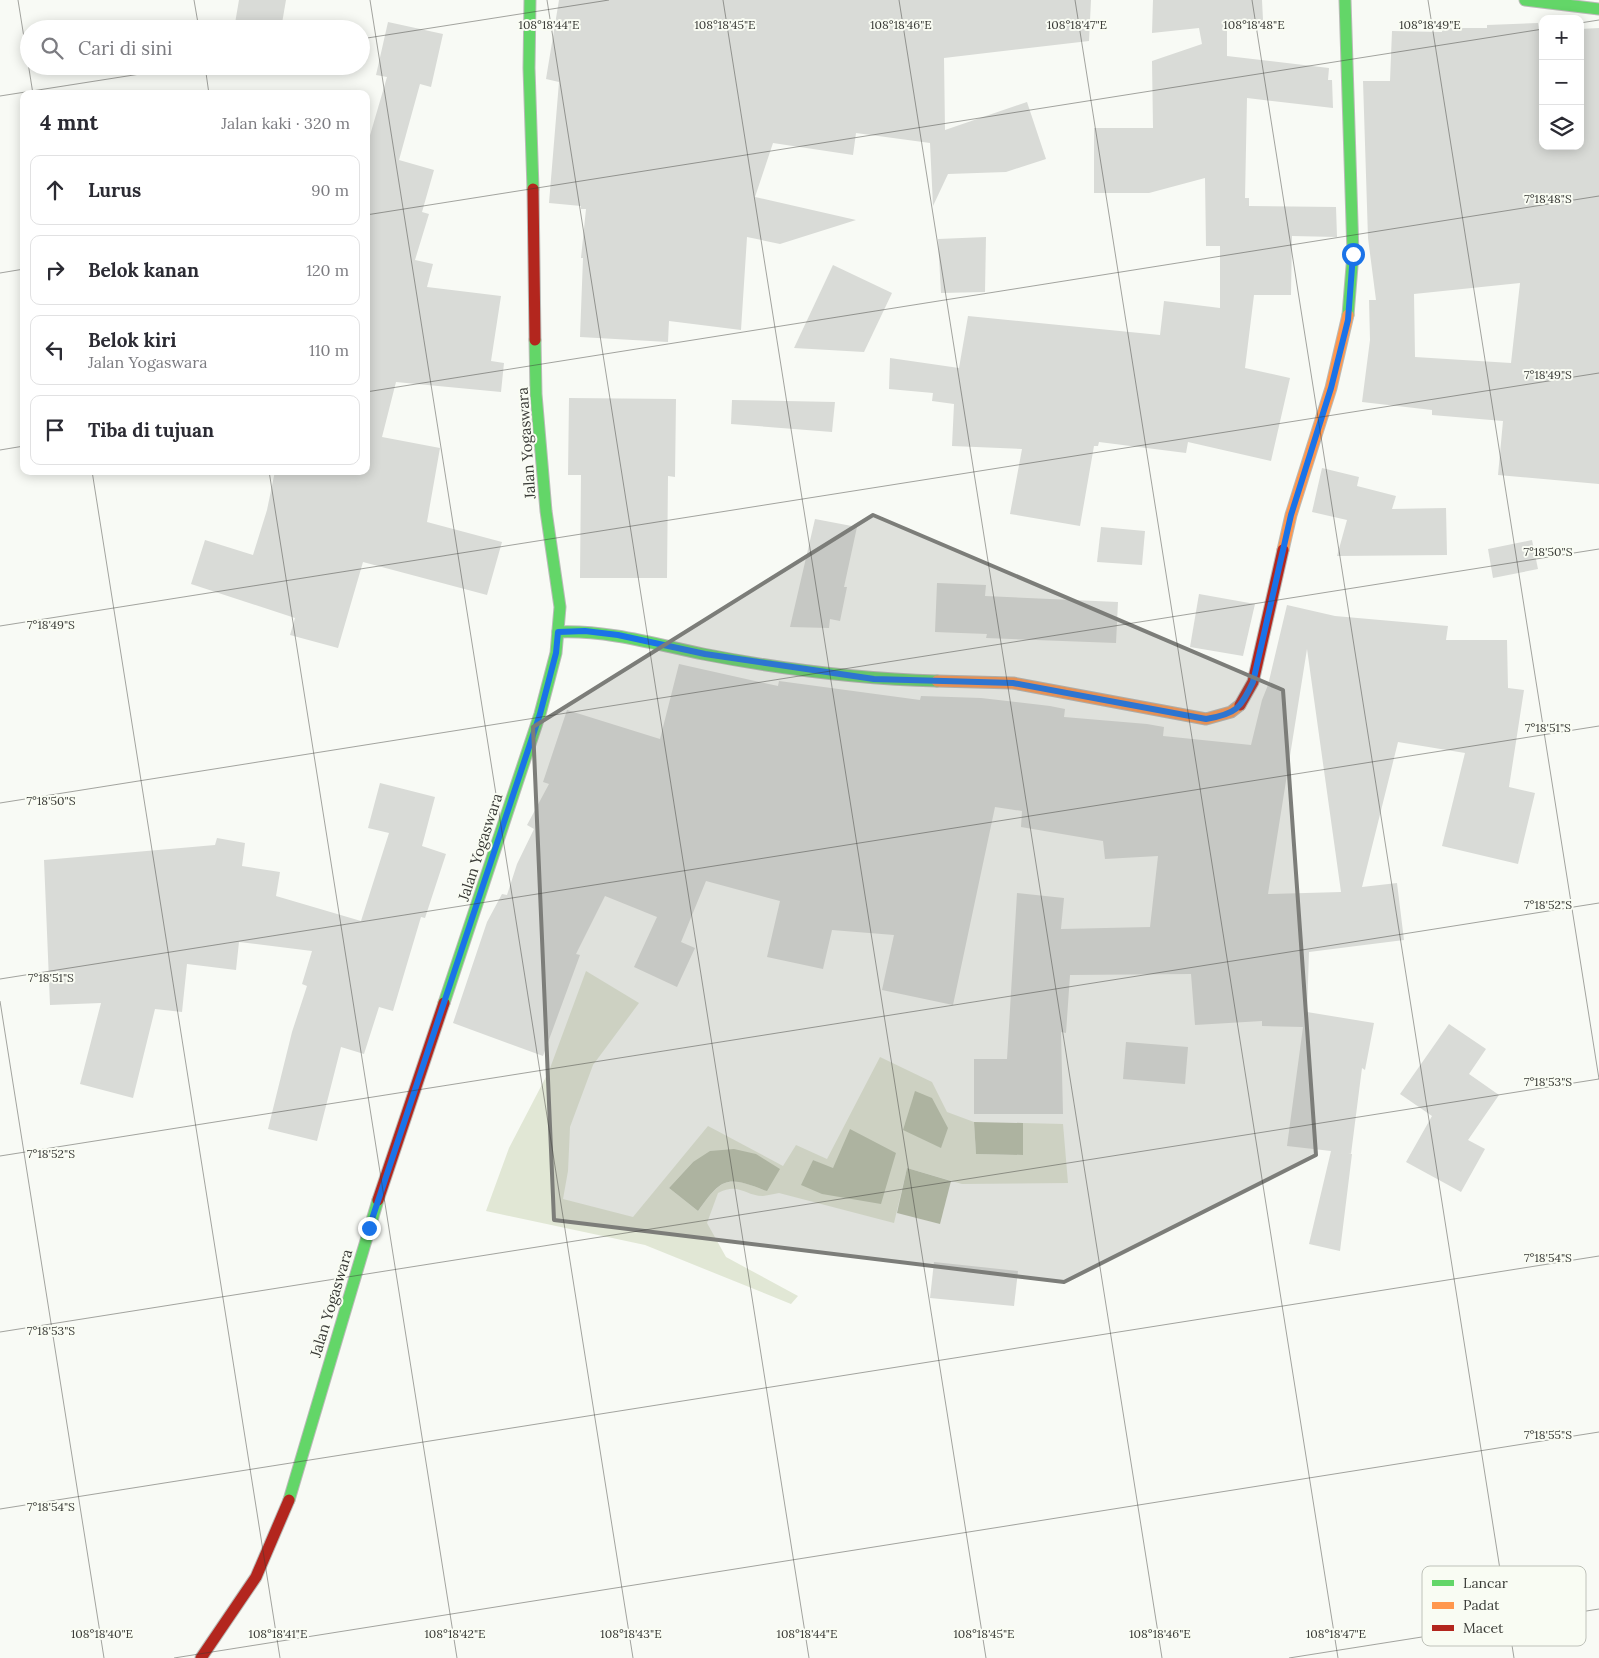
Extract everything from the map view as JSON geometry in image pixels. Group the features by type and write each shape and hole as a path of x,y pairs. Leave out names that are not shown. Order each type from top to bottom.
{"street":[{"name":"Jalan Yogaswara","path":"200,1658 256,1576 286,1511 369,1228 540,714 556,653 560,607 546,511 536,394 529,68 530,0"},
{"path":"558,632 585,631 618,635 705,654 874,679 1013,683 1206,719 1228,715 1242,705 1253,682 1291,515 1331,388 1348,320 1353,254 1345,0"},
{"path":"1525,0 1599,9"}],"highlighted area":[{"path":"873,515 1283,690 1316,1155 1064,1282 554,1220 533,727"}],"shaded area":[{"path":"586,971 639,1003 593,1065 570,1127 568,1171 563,1199 633,1217 708,1126 783,1166 796,1145 827,1159 880,1057 932,1082 947,1112 974,1122 976,1154 1023,1155 1023,1123 1063,1124 1068,1183 962,1184 907,1168 894,1223 779,1193 763,1196 731,1189 718,1193 707,1223 726,1257 798,1296 791,1304 645,1245 486,1211 509,1148 549,1071","holes":["813,1160 832,1169 802,1185","693,1162 767,1191 743,1183 727,1182 714,1191 698,1211 669,1188"]},
{"path":"915,1091 932,1098 948,1128 941,1148 903,1130"},
{"path":"974,1122 1023,1123 1023,1155 976,1154"},
{"path":"850,1129 896,1153 881,1204 822,1194 801,1185 813,1160 833,1168"},
{"path":"734,1149 756,1154 780,1169 767,1191 743,1183 727,1182 720,1185 714,1191 698,1211 669,1188 693,1162 710,1151"},
{"path":"907,1168 951,1181 940,1224 897,1213"}],"building":[{"path":"239,0 286,0 283,20 236,20"},
{"path":"559,0 1091,0 1089,41 944,58 945,130 1027,102 1046,159 1006,172 948,174 933,206 930,143 856,133 853,155 773,143 755,197 856,220 780,244 747,237 741,330 669,321 668,342 580,337 583,258 581,258 586,209 581,209 581,206 549,203 559,82 546,79"},
{"path":"1153,0 1262,0 1263,20 1227,24 1227,56 1329,68 1328,80 1332,80 1333,108 1247,98 1245,198 1249,198 1249,206 1336,207 1337,237 1292,236 1291,295 1254,295 1245,368 1290,378 1271,461 1188,442 1186,453 1099,442 1098,446 1094,446 1080,526 1010,514 1022,449 952,446 954,404 932,401 933,393 889,389 890,358 959,368 968,316 1160,335 1164,301 1220,308 1220,246 1206,246 1205,178 1149,193 1094,193 1094,128 1153,128 1152,61 1202,44 1199,28 1152,33"},
{"path":"388,22 443,34 431,87 420,84 399,160 434,170 422,212 429,214 415,260 433,264 427,287 501,296 491,361 504,363 501,392 396,382 382,437 440,448 427,522 502,542 487,595 363,562 338,648 290,635 295,618 191,584 205,540 253,555 267,510 274,475 370,475 370,135 387,77 376,75"},
{"path":"1538,23 1539,150 1584,150 1584,29 1599,28 1599,484 1498,475 1503,421 1432,415 1432,410 1362,402 1370,340 1369,300 1376,300 1368,238 1363,81 1390,81 1392,31 1442,32 1442,28 1487,28 1487,25","holes":["1520,283 1511,363 1415,357 1414,294"]},
{"path":"986,237 985,292 941,293 938,239"},
{"path":"833,265 892,293 864,352 794,348"},
{"path":"569,398 676,399 675,477 668,476 667,578 580,578 581,475 568,475"},
{"path":"732,400 835,402 832,432 731,424"},
{"path":"1322,468 1359,477 1357,486 1396,496 1392,509 1446,508 1447,555 1337,556 1347,520 1312,512"},
{"path":"815,519 857,527 844,587 847,587 840,621 830,619 829,628 790,627"},
{"path":"1101,527 1145,531 1142,565 1097,562"},
{"path":"1532,540 1538,569 1493,578 1488,549"},
{"path":"937,583 986,585 985,596 1118,602 1116,643 986,638 987,634 935,632"},
{"path":"1199,594 1255,604 1243,656 1190,647"},
{"path":"1287,605 1335,616 1448,626 1446,640 1507,640 1508,688 1524,690 1509,787 1535,793 1518,864 1442,846 1465,753 1398,742 1362,887 1397,883 1404,940 1309,952 1307,1012 1374,1023 1365,1070 1362,1068 1340,1251 1309,1244 1331,1151 1287,1146 1303,1027 1262,1026 1262,1021 1195,1025 1191,974 1070,975 1066,1033 1061,1032 1063,1114 974,1114 974,1059 1007,1059 1017,893 1064,898 1061,929 1150,927 1158,856 1105,859 1103,841 1021,827 1022,811 995,807 953,1005 882,990 894,935 832,930 823,969 767,957 780,901 706,881 681,942 695,948 677,987 634,967 657,917 605,896 576,954 580,955 543,1056 453,1023 487,922 502,894 507,895 517,864 534,829 527,825 549,784 543,782 567,710 660,739 679,664 778,686 779,681 920,700 921,696 981,698 1050,706 1065,709 1064,717 1147,724 1164,727 1163,736 1251,745 1262,700 1268,685","holes":["1307,649 1341,892 1268,894"]},
{"path":"380,783 435,797 422,846 446,854 425,918 421,917 393,1011 379,1007 364,1054 341,1047 317,1141 268,1129 292,1032 307,986 302,984 312,951 239,942 236,970 187,964 182,1012 155,1009 133,1098 80,1084 101,1003 50,1005 44,860 215,845 217,838 245,843 242,866 280,872 276,896 361,921 389,833 368,828"},
{"path":"1449,1024 1486,1049 1469,1074 1499,1095 1468,1140 1485,1149 1461,1192 1406,1162 1432,1116 1400,1094"},
{"path":"1126,1042 1188,1047 1185,1084 1123,1079"},
{"path":"934,1262 1018,1271 1014,1306 930,1298"}],"traffic: fast":[{"path":"530,0 529,68 533,189"},
{"path":"1345,0 1353,254 1348,315"},
{"path":"1525,0 1599,9"},
{"path":"444,1003 540,714 556,653 560,607 546,511 536,394 535,340"},
{"path":"558,632 613,635 703,654 790,669 849,676 937,681"},
{"path":"289,1500 378,1200"}],"traffic: slow":[{"path":"1283,550 1291,515 1331,388 1348,315"},
{"path":"937,681 1013,683 1206,719 1231,712 1240,705"}],"traffic: jam":[{"path":"533,189 535,340"},
{"path":"1240,705 1253,682 1283,550"},
{"path":"378,1200 444,1003"},
{"path":"201,1658 256,1577 289,1500"}],"route":[{"path":"369,1228 540,714 556,653 558,632 585,631 618,635 705,654 874,679 1013,683 1206,719 1228,715 1242,705 1253,682 1291,515 1331,388 1348,320 1353,254"}]}
